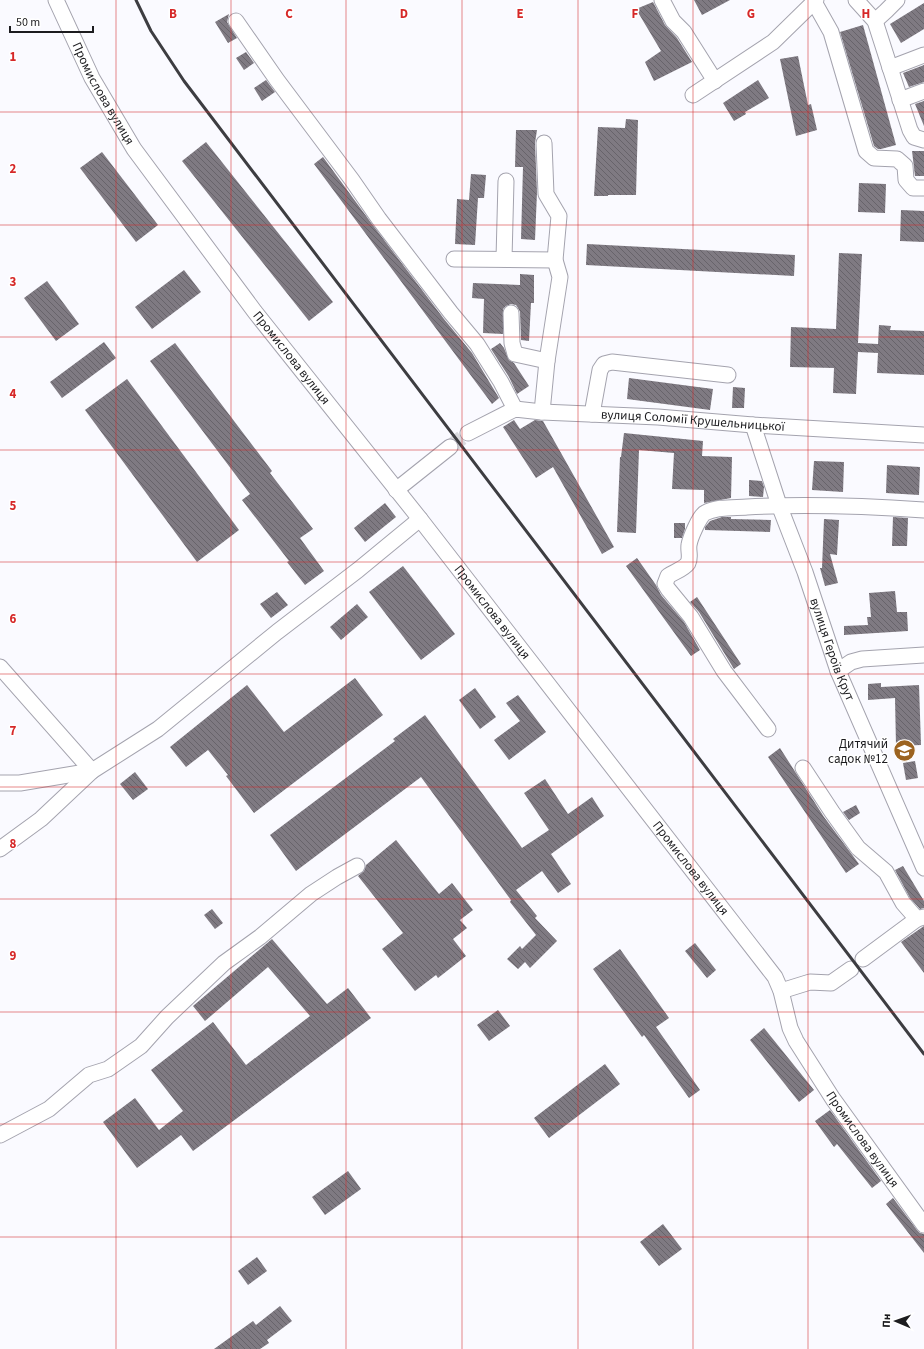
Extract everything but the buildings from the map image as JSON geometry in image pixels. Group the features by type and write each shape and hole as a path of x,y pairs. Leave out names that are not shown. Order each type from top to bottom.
{"street":[{"name":"Промислова вулиця","path":"56,0 92,78 134,149 255,312 420,519 775,977 781,992 790,1028 796,1041 834,1099 924,1225"},
{"path":"662,0 673,21 684,32 715,80"},
{"path":"856,0 875,21 900,100 914,137 924,140"},
{"path":"875,21 897,0"},
{"path":"693,95 773,42 815,1 831,32 866,151 874,158 897,159 905,166 906,180 913,188 924,188"},
{"path":"236,20 277,80 352,180 379,219 451,313 477,344 502,382 515,409 468,433"},
{"path":"890,68 924,54"},
{"path":"900,100 924,91"},
{"path":"542,412 547,361 560,277 555,260 559,216 546,194 544,143"},
{"path":"504,259 506,181"},
{"path":"454,259 555,260"},
{"path":"511,313 512,343 515,354 547,361"},
{"path":"592,414 600,370 604,364 612,362 728,375"},
{"name":"вулиця Соломії Крушельницької","path":"515,409 542,412 658,417 753,425 924,435"},
{"name":"вулиця Героїв Крут","path":"753,425 779,505 805,572 830,651 924,868"},
{"path":"396,490 450,448"},
{"path":"768,729 724,672 691,617 677,601 666,584 668,576 684,568 688,563 689,544 702,516 706,512 721,508 779,505 924,510"},
{"path":"0,849 41,819 92,772 158,729 277,632 358,570 420,519"},
{"path":"838,671 851,662 862,659 924,654"},
{"path":"0,667 92,772"},
{"path":"803,768 858,848 886,872 904,903 921,918 862,959"},
{"path":"0,784 20,783 92,772"},
{"path":"0,1135 49,1108 89,1076 108,1070 141,1046 167,1017 224,963 260,937 310,894 357,866"},
{"path":"781,992 810,982 831,983 851,969"}],"tunnel":[{"path":"450,447 468,433"}],"railway":[{"path":"136,0 151,31 184,81 924,1054"}],"place":[{"name":"Дитячий садок №12","path":"904,751"}]}
